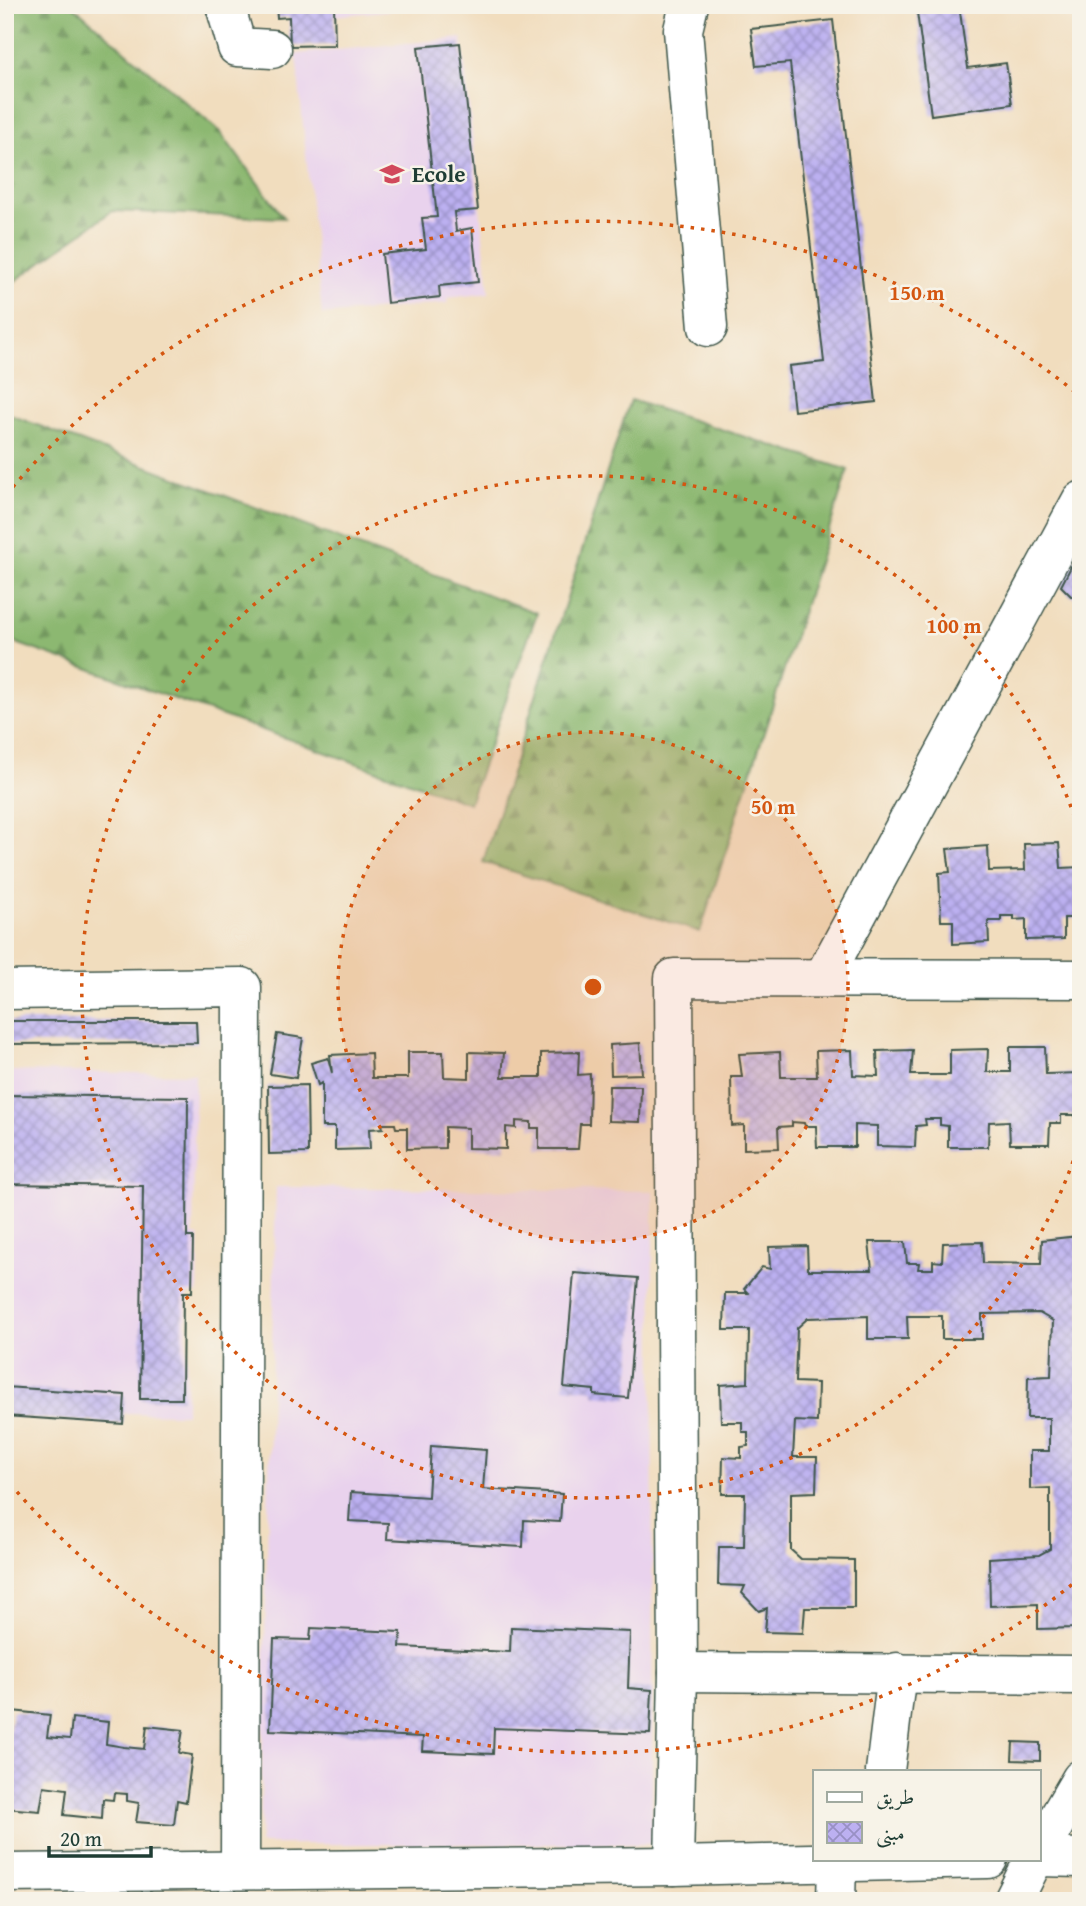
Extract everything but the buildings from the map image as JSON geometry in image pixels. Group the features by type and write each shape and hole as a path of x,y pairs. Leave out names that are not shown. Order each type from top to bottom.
{"street":[{"path":"225,5 237,47 272,49"},
{"path":"689,5 683,30 708,327"},
{"path":"823,978 1081,501"},
{"path":"674,1866 678,1672 674,978 1081,979"},
{"path":"5,990 242,987 240,1870"},
{"path":"678,1672 1081,1675"},
{"path":"886,1770 897,1672"},
{"path":"1040,1849 1081,1779"},
{"path":"1040,1858 1081,1857"},
{"path":"5,1873 95,1887 240,1870 674,1866 876,1860"},
{"path":"1013,1901 1036,1860"},
{"path":"836,1901 837,1863"}],"shaded area":[{"path":"332,5 444,5 333,16"},
{"name":"Ecole","path":"462,38 489,293 447,298 448,303 322,315 296,54"},
{"path":"5,1071 195,1074 193,1235 199,1236 198,1293 187,1294 186,1414 5,1411"},
{"path":"276,1187 653,1191 652,1844 260,1844"}],"green space":[{"path":"5,5 72,5 219,131 284,218 112,211 5,286"},
{"path":"630,400 848,470 700,932 483,862"},
{"path":"5,413 537,613 469,803 5,639"}],"place":[{"name":"Ecole","path":"392,174"}]}
